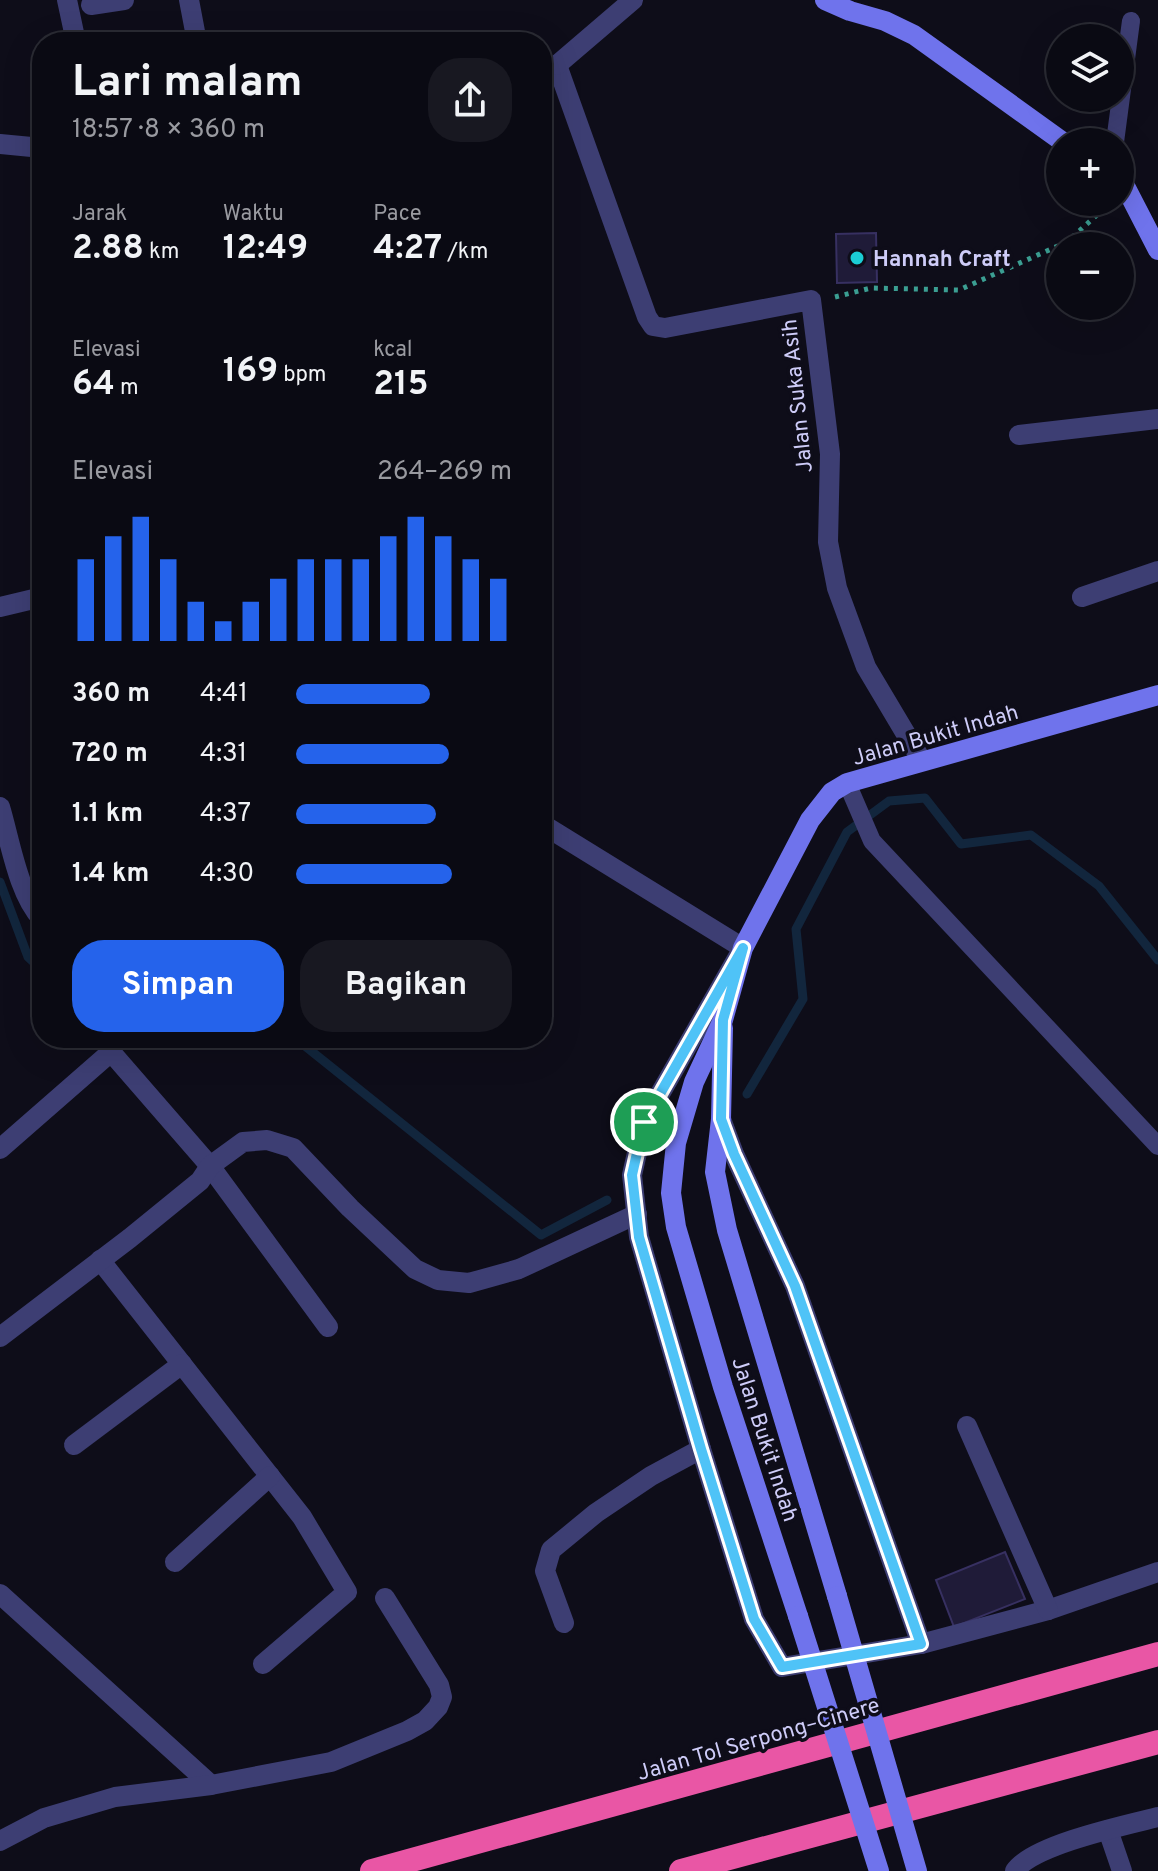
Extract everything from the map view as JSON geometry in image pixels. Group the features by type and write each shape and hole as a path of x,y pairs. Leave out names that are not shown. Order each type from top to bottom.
{"highway":[{"name":"Jalan Tol Serpong–Cinere","path":"372,1871 1158,1654"},
{"path":"681,1871 1158,1742"}],"main road":[{"path":"825,0 885,21 914,35 1046,130"},
{"path":"1134,204 1158,250"},
{"name":"Jalan Bukit Indah","path":"879,1871 719,1373 676,1227 671,1193 676,1143 694,1082 723,1020 743,948 810,820 832,792 847,783 1158,695"},
{"name":"Jalan Bukit Indah","path":"723,1020 721,1119 715,1172 727,1230 917,1871"}],"street":[{"path":"67,0 74,32"},
{"path":"91,5 124,0"},
{"path":"189,0 195,32"},
{"path":"552,63 633,0"},
{"name":"Jalan Suka Asih","path":"552,70 653,326 665,328 811,300 830,454 828,542 837,588 866,667 922,761"},
{"path":"0,144 32,147"},
{"path":"1019,435 1158,419"},
{"path":"1082,597 1158,571"},
{"path":"0,607 32,599"},
{"path":"0,807 26,894 32,903"},
{"path":"552,830 743,948 644,1122 632,1175 639,1237 701,1449 754,1619 782,1667 921,1644 1048,1610 1158,1572"},
{"path":"0,1149 111,1052 210,1166 328,1327"},
{"path":"721,1119 795,1286 921,1644"},
{"path":"0,1140 29,1124"},
{"path":"0,1337 200,1181 210,1166 243,1142 267,1140 293,1148 350,1208 415,1269 438,1280 469,1283 519,1269 637,1214"},
{"path":"100,1260 302,1517 347,1592 263,1664"},
{"path":"74,1445 182,1364"},
{"path":"967,1426 1048,1610"},
{"path":"564,1623 545,1571 551,1550 596,1513 651,1476 701,1449"},
{"path":"175,1562 270,1476"},
{"path":"0,1594 211,1785"},
{"path":"0,1841 44,1818 115,1797 211,1785 331,1762 425,1721 438,1707 442,1697 435,1673 385,1598"},
{"path":"1015,1871 1018,1865 1043,1851 1158,1817"},
{"path":"1108,1830 1122,1871"}],"lane":[{"path":"1117,128 1131,21"},
{"path":"847,783 872,841 1158,1146"}],"path":[{"path":"811,300 871,288 959,290 1067,242 1096,216"}],"building":[{"name":"Hannah Craft","path":"876,233 877,282 837,283 836,234"},
{"path":"1005,1552 1025,1599 954,1627 936,1580"}],"waterway":[{"path":"747,1094 803,999 796,929 847,832 889,801 925,798 961,844 1031,835 1099,886 1158,960"},
{"path":"0,882 32,961"},
{"path":"307,1048 541,1235 607,1200"}],"place":[{"name":"Hannah Craft","path":"857,258"}],"route":[{"path":"743,948 723,1020 721,1119 795,1286 921,1644 782,1667 754,1619 639,1237 632,1175 644,1122 743,948"}]}
